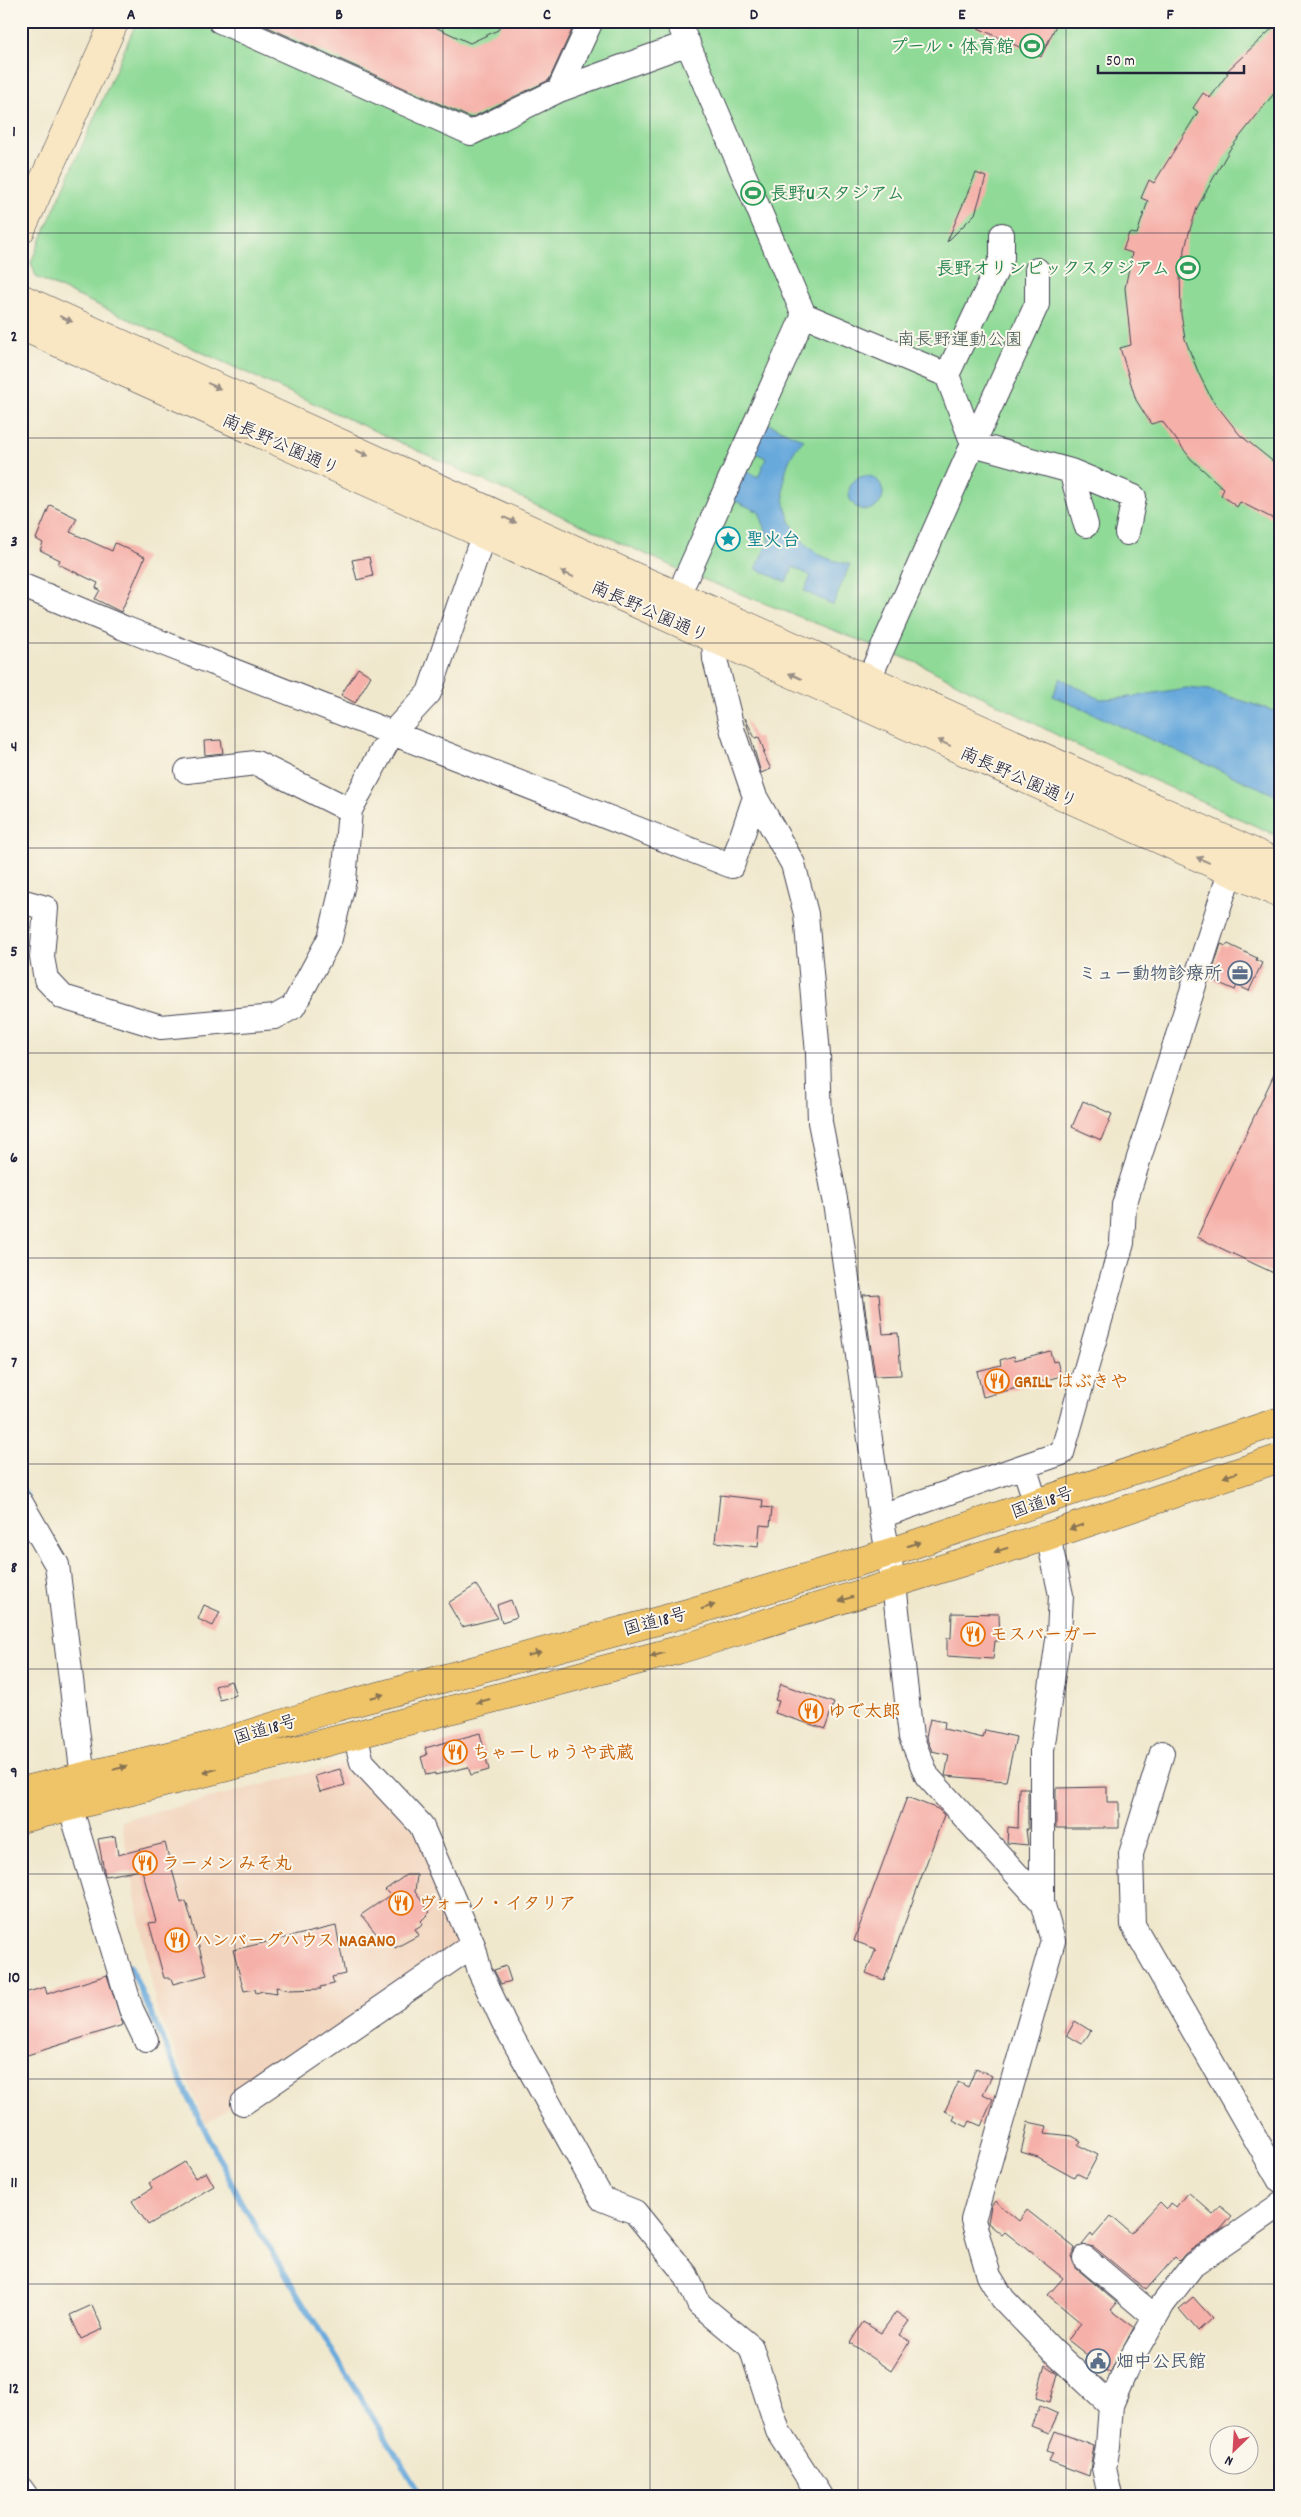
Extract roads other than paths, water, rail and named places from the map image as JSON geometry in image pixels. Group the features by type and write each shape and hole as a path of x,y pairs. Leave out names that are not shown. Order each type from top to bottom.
{"highway":[{"name":"国道18号","path":"21,1791 83,1778 212,1745 330,1708 691,1612 888,1553 1280,1421"},
{"name":"国道18号","path":"21,1819 355,1735 678,1650 1048,1536 1280,1458"}],"street":[{"path":"21,230 115,21"},
{"path":"220,21 471,133 559,90 688,43"},
{"path":"559,90 591,21"},
{"path":"678,21 804,315 947,374"},
{"path":"973,444 947,374 1002,258 1002,235"},
{"path":"875,665 973,444 1038,304 1037,270"},
{"name":"南長野公園通り","path":"21,298 631,575 937,709 1280,864"},
{"path":"685,580 804,315"},
{"name":"南長野公園通り","path":"21,326 1280,894"},
{"path":"973,444 1071,471 1134,497 1127,533"},
{"path":"1071,471 1086,525"},
{"path":"21,901 46,908 42,957 46,978 63,997 161,1027 275,1018 293,1007 330,938 344,880 350,810 392,733 429,693 483,536"},
{"path":"21,585 124,628 732,866 755,797"},
{"path":"714,640 715,659 731,723 755,797 793,864 806,914 818,1054 820,1122 837,1210 881,1516 894,1584 911,1738 927,1776 1042,1902"},
{"path":"187,771 256,763 350,810"},
{"path":"881,1516 1062,1452 1122,1244 1124,1205 1230,872"},
{"path":"1024,1466 1036,1504"},
{"path":"21,1503 57,1565 83,1778"},
{"path":"1048,1536 1061,1595 1059,1633 1042,1750 1042,1902 1053,1941 974,2220 989,2276 1004,2299 1052,2350 1111,2405"},
{"path":"355,1735 362,1762 421,1826 473,1945 480,1972 504,2023 602,2199 635,2212 686,2275 699,2304 751,2347 778,2431 820,2496"},
{"path":"1162,1753 1131,1854 1134,1925 1280,2181"},
{"path":"70,1806 131,2009 146,2040"},
{"path":"242,2103 473,1945"},
{"path":"1110,2496 1104,2468 1108,2446 1111,2405 1128,2364 1155,2318 1193,2265 1280,2204"},
{"path":"1085,2258 1155,2318"},
{"path":"21,2489 26,2496"}],"water":[{"path":"764,422 804,440 794,452 788,465 784,480 784,495 792,525 800,538 820,555 850,564 833,605 804,591 811,576 793,567 786,582 756,569 769,539 759,512 731,499 744,470 758,477 766,458 751,451"},
{"path":"866,476 878,481 883,493 878,505 866,510 854,505 849,493 854,481"},
{"path":"1060,678 1100,699 1123,698 1186,688 1209,690 1280,714 1280,797 1053,696"}],"waterway":[{"path":"21,1486 27,1497"},
{"path":"130,1966 187,2094 240,2200 421,2496"},
{"path":"1135,2377 1145,2359"}],"place":[{"name":"プール・体育館","path":"1032,46"},
{"name":"長野Uスタジアム","path":"753,193"},
{"name":"長野オリンピックスタジアム","path":"1188,268"},
{"name":"聖火台","path":"728,539"},
{"name":"ミュー動物診療所","path":"1240,973"},
{"name":"GRILL はぶきや","path":"997,1381"},
{"name":"モスバーガー","path":"973,1634"},
{"name":"ゆで太郎","path":"811,1711"},
{"name":"ちゃーしゅうや武蔵","path":"455,1752"},
{"name":"ラーメン みそ丸","path":"145,1863"},
{"name":"ヴォーノ・イタリア","path":"401,1903"},
{"name":"ハンバーグハウス NAGANO","path":"177,1940"},
{"name":"畑中公民館","path":"1098,2361"}],"park label":[{"name":"南長野運動公園","path":"960,339"}]}
